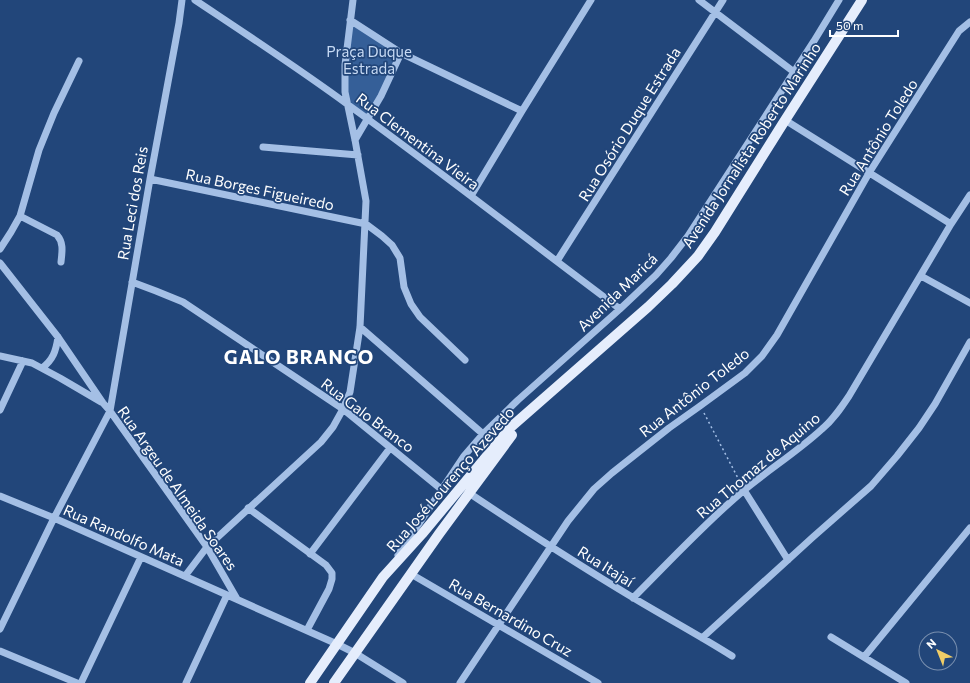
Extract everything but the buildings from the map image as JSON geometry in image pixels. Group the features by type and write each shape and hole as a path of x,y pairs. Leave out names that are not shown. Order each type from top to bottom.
{"main road":[{"name":"Avenida Jornalista Roberto Marinho","path":"530,411 648,307 698,256 715,232 862,0"},
{"name":"Rua José Lourenço Azevedo","path":"334,683 469,493 530,411"},
{"name":"Rua José Lourenço Azevedo","path":"310,683 384,577 422,534 511,427 530,411"}],"street":[{"name":"Rua Leci dos Reis","path":"0,629 54,518 110,411 182,0"},
{"name":"Rua Clementina Vieira","path":"195,0 368,119 620,309"},
{"path":"185,576 207,547 321,442 333,427 350,392 360,327 366,224 366,201 345,92 350,20 354,0"},
{"path":"471,196 591,0"},
{"path":"699,0 794,72"},
{"name":"Rua Osório Duque Estrada","path":"557,261 723,0"},
{"name":"Avenida Maricá","path":"384,577 441,489 464,456 483,434 518,400 620,309 656,275 671,258 688,236 839,0"},
{"path":"350,20 401,53 522,111"},
{"name":"Rua Antônio Toledo","path":"460,683 568,522 594,489 669,428 745,373 762,356 777,335 869,173 959,31 970,22"},
{"path":"355,140 381,96 401,53"},
{"path":"0,249 20,216 39,150 54,113 79,61"},
{"path":"785,120 951,224"},
{"path":"263,147 358,155"},
{"name":"Rua Borges Figueiredo","path":"150,179 366,224"},
{"name":"Rua Thomaz de Aquino","path":"633,598 719,511 744,490 808,442 838,412 970,195"},
{"path":"20,216 60,238 62,244 62,262"},
{"path":"366,224 392,245 400,258 404,288 411,304 420,317 465,360"},
{"name":"Rua Argeu de Almeida Soares","path":"0,263 58,337 103,403 207,547 237,600"},
{"path":"921,276 970,303"},
{"name":"Rua Galo Branco","path":"132,282 183,302 343,409 441,489"},
{"path":"360,327 483,434"},
{"path":"42,368 48,364 54,356 58,337"},
{"path":"702,638 871,486 919,428 935,404 970,342"},
{"path":"0,356 32,363 103,403"},
{"path":"0,410 23,361"},
{"path":"310,554 390,448"},
{"path":"744,490 788,560"},
{"name":"Rua Itajaí","path":"469,493 551,547 633,598 732,656"},
{"name":"Rua Randolfo Mata","path":"0,496 54,518 237,600"},
{"path":"248,508 326,565 332,573 329,589 307,630"},
{"path":"864,657 970,528"},
{"path":"81,683 141,557"},
{"name":"Rua Bernardino Cruz","path":"411,574 598,683"},
{"path":"186,683 227,595"},
{"path":"237,600 336,644 404,683"},
{"path":"831,637 906,683"},
{"path":"0,651 77,683"}],"path":[{"path":"700,406 744,490"}],"green space":[{"name":"Praça Duque Estrada","path":"350,20 399,52 368,119 347,104 346,95"}],"district":[{"name":"GALO BRANCO","path":"299,356"}]}
